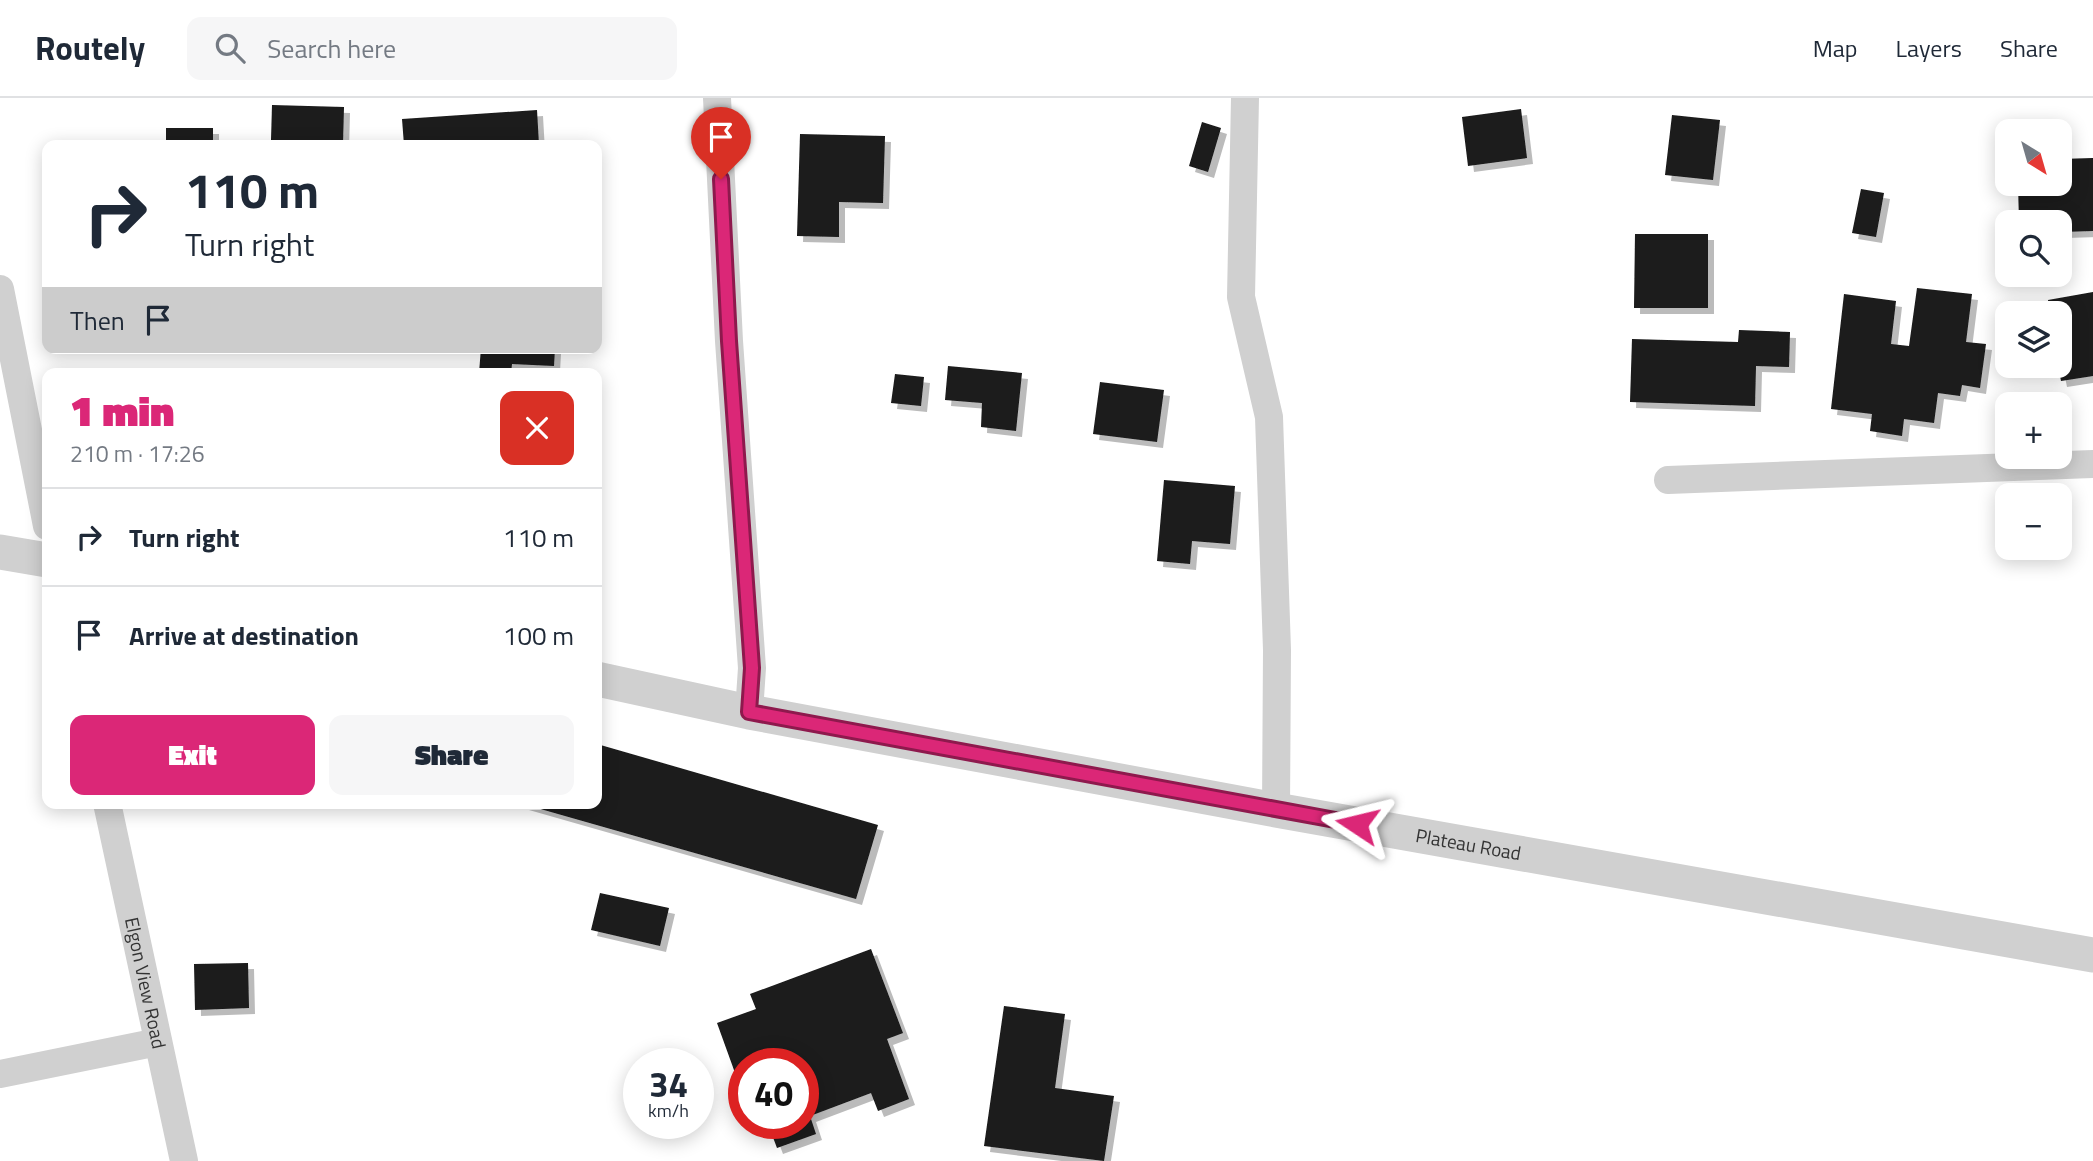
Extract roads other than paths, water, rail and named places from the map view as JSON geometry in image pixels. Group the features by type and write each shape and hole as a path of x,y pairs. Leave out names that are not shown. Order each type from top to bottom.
{"street":[{"path":"717,98 729,341 752,668 749,712"},
{"path":"1245,98 1241,298 1269,417 1277,650 1276,810"},
{"path":"0,289 42,501"},
{"path":"1668,481 2093,464"},
{"path":"0,552 42,559"},
{"name":"Plateau Road","path":"602,680 749,712 1276,810 2093,955"},
{"name":"Elgon View Road","path":"108,809 184,1161"},
{"path":"0,1074 158,1042"}]}
